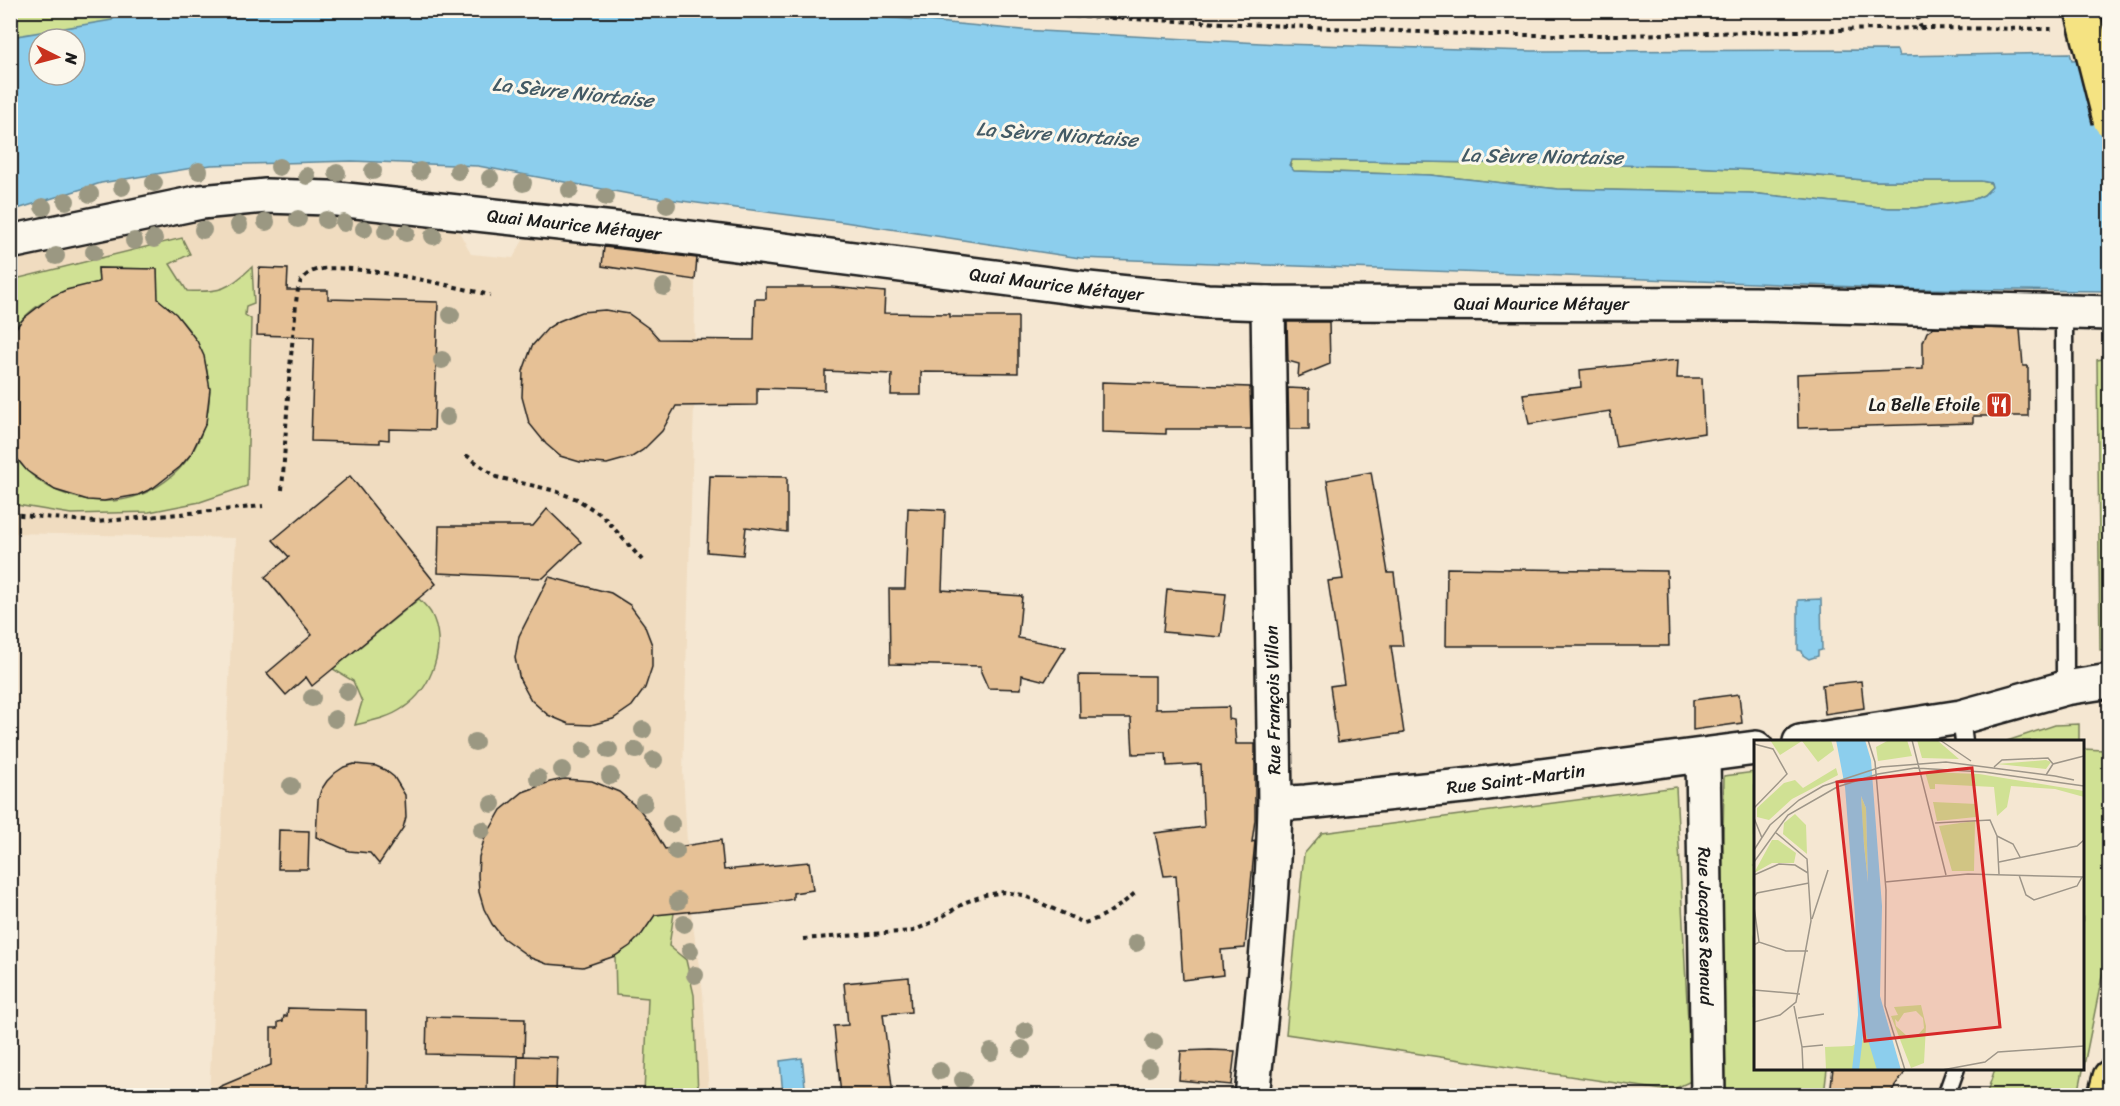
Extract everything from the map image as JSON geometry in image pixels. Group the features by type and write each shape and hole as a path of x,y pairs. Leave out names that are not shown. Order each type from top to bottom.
{"main road":[{"path":"2082,10 2109,120"},
{"path":"2105,1095 2109,1077"}],"street":[{"name":"Quai Maurice Métayer","path":"10,242 201,202 266,196 328,198 642,232 1088,289 1207,301 1754,303 2109,314"},
{"name":"Rue François Villon","path":"1252,1095 1265,981 1274,868 1268,303"},
{"path":"1814,740 1963,729 2064,688 2109,681"},
{"name":"Rue Saint-Martin","path":"1275,804 1473,785 1754,748"},
{"name":"Rue Jacques Renaud","path":"1703,756 1708,1095"}],"lane":[{"path":"2064,312 2064,688"},
{"path":"1946,1095 1955,1070"}],"path":[{"path":"994,10 1046,15 1485,34 1625,35 1921,28 2054,29"},
{"path":"1915,10 1921,28"},
{"path":"282,490 297,304 302,281 309,273 320,268 355,270 409,277 490,295"},
{"path":"466,455 496,477 552,490 577,499 603,516 642,560"},
{"path":"10,514 96,522 263,506"},
{"path":"803,939 913,931 966,902 985,895 1004,892 1023,895 1084,922 1107,914 1127,901 1137,891"}],"shaded area":[{"path":"286,209 455,224 471,254 513,258 527,233 697,252 683,772 691,912 703,993 709,1095 209,1095 236,538 11,533 10,260 218,213"}],"green space":[{"path":"10,11 137,11 87,34 87,27 27,27 27,52 11,69"},
{"path":"1292,160 1672,166 1753,170 1875,181 1981,181 1991,183 1992,187 1984,195 1975,199 1916,208 1889,208 1750,193 1558,189 1430,175 1293,171 1290,167"},
{"path":"182,238 190,254 170,264 187,291 223,288 252,267 254,303 246,306 245,315 251,319 247,486 200,502 149,512 71,514 11,504 10,450 40,481 58,491 79,498 121,500 157,487 184,463 202,431 209,395 203,358 184,323 148,295 157,283 157,269 98,268 99,284 73,289 49,299 28,314 11,335 11,280"},
{"path":"2109,358 2110,649 2100,650 2097,360"},
{"path":"419,599 431,613 438,639 434,665 429,678 422,690 403,708 386,717 355,725 362,702 353,681 333,669"},
{"path":"2105,720 2110,720 2109,942 2084,1065 2084,749 2104,750"},
{"path":"2079,724 2079,740 2010,740 2055,725"},
{"path":"1754,772 1754,1070 1827,1070 1824,1095 1719,1096 1724,776"},
{"path":"1676,787 1691,1081 1670,1091 1286,1034 1304,854 1322,833"},
{"path":"660,904 674,913 669,946 686,960 694,995 698,1095 644,1095 648,998 616,995 615,956 642,933"},
{"path":"1995,1070 2083,1070 2078,1095 1986,1095"}],"water":[{"name":"La Sèvre Niortaise","path":"810,10 1022,30 1281,44 1532,51 1897,50 1899,56 2070,53 2072,60 2109,58 2109,291 1914,289 1080,258 844,222 635,195 478,166 352,161 211,165 101,183 11,211 11,37 27,34 27,87 87,87 87,27 70,27 112,20 118,11","holes":["1292,160 1672,166 1753,170 1875,181 1981,181 1991,183 1992,187 1984,195 1975,199 1916,208 1889,208 1750,193 1558,189 1430,175 1294,171 1289,165"]},
{"path":"1821,599 1822,650 1818,651 1818,656 1809,659 1798,650 1798,600"},
{"path":"802,1058 806,1095 783,1095 780,1061"}],"building":[{"path":"604,247 697,258 695,280 602,266"},
{"path":"98,268 157,269 158,299 176,314 197,341 204,356 210,389 206,423 191,454 180,467 153,488 138,495 104,501 88,500 55,490 27,471 10,450 10,335 24,318 51,297 66,290 99,282"},
{"path":"259,268 288,269 287,290 328,290 328,299 438,302 434,430 389,429 389,440 380,439 380,443 311,441 314,337 257,335"},
{"path":"766,287 831,287 885,292 884,313 950,314 950,317 1018,317 1018,373 921,372 921,395 891,395 892,374 825,371 825,390 757,388 757,405 676,406 662,431 643,450 632,457 607,464 580,462 560,456 546,444 529,423 522,397 523,371 532,346 548,328 559,321 581,312 605,310 629,314 650,329 659,339 754,340 755,299 766,299"},
{"path":"1287,322 1329,322 1330,364 1298,377 1299,364 1288,361"},
{"path":"1934,327 2020,329 2023,366 2028,366 2028,416 1973,416 1973,423 1798,428 1797,374 1923,369 1923,342 1927,332"},
{"path":"1678,360 1677,378 1702,378 1704,433 1616,447 1610,411 1529,424 1523,394 1581,387 1580,370"},
{"path":"1102,382 1250,387 1251,429 1166,429 1166,434 1102,432"},
{"path":"1288,388 1309,389 1309,429 1289,429"},
{"path":"1371,472 1388,573 1394,573 1403,646 1391,646 1404,733 1338,742 1330,686 1344,684 1328,581 1343,579 1327,480"},
{"path":"350,476 436,584 312,686 306,677 286,695 267,673 312,635 265,577 289,557 273,540"},
{"path":"710,476 787,477 787,532 746,527 743,555 707,552"},
{"path":"908,508 945,510 942,590 1022,596 1018,638 1066,647 1045,681 1022,675 1021,689 988,688 981,672 981,666 890,664 889,589 905,589"},
{"path":"547,509 581,542 543,578 438,573 439,526 533,526"},
{"path":"1447,568 1667,571 1669,646 1446,646"},
{"path":"549,577 611,593 630,605 644,624 652,645 652,667 645,688 632,706 613,719 591,725 569,724 548,715 531,700 520,680 515,658 519,636"},
{"path":"1167,589 1226,594 1221,637 1163,632"},
{"path":"1079,675 1155,676 1155,709 1229,707 1229,719 1234,720 1236,744 1255,744 1255,820 1252,842 1255,841 1245,948 1221,950 1223,975 1183,980 1176,875 1164,876 1155,833 1204,827 1201,764 1167,766 1166,753 1133,754 1131,718 1080,718"},
{"path":"1861,681 1864,708 1825,714 1822,685"},
{"path":"1739,694 1742,723 1693,730 1693,700"},
{"path":"354,764 376,766 385,770 394,777 405,795 406,817 403,828 379,864 370,853 349,851 316,837 318,800 321,790 335,773"},
{"path":"564,779 592,781 619,792 640,810 665,849 721,840 724,870 809,862 813,890 793,893 793,899 767,904 655,915 642,934 630,946 615,956 583,967 547,964 531,958 503,938 484,909 479,892 479,857 484,840 501,810 523,792"},
{"path":"279,830 309,831 308,869 278,869"},
{"path":"909,977 911,1012 883,1014 893,1095 841,1095 834,1026 848,1025 844,983"},
{"path":"288,1008 366,1010 367,1095 200,1095 271,1065 271,1028 278,1028 278,1022 283,1021 284,1016 287,1016"},
{"path":"427,1017 525,1019 524,1056 426,1054"},
{"path":"1181,1051 1235,1051 1231,1085 1179,1080"},
{"path":"518,1056 557,1057 556,1095 517,1095"},
{"path":"1833,1070 1907,1070 1889,1095 1830,1095"}],"place":[{"name":"La Belle Etoile","path":"1999,405"}]}
